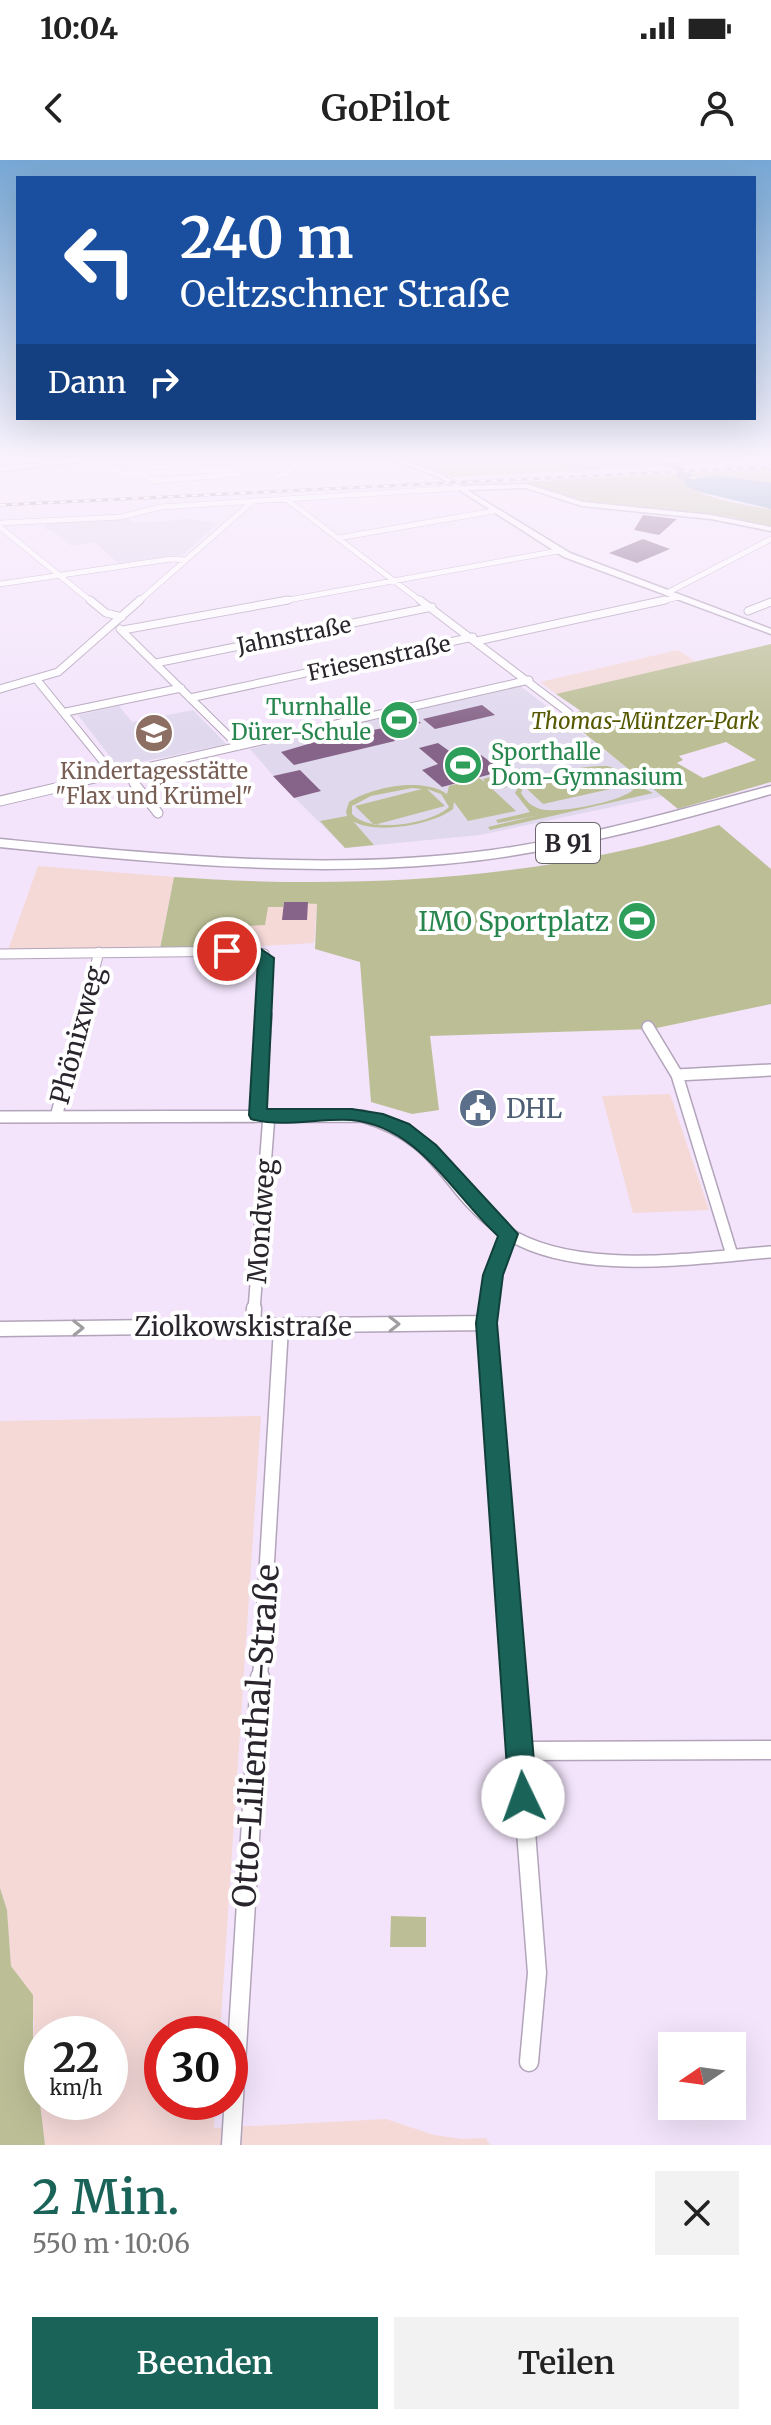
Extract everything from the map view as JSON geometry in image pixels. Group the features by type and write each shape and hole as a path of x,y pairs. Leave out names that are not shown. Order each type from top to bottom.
{"main road":[{"name":"B 91","path":"363,870 585,840 771,790"},
{"name":"B 91","path":"0,854 180,871 447,869 624,843 771,800"},
{"name":"B 91","path":"0,843 184,862 328,870"}],"street":[{"path":"28,549 106,613 122,617"},
{"path":"0,689 58,672 199,549"},
{"path":"353,549 569,713"},
{"path":"554,549 771,632"},
{"path":"667,593 752,549"},
{"path":"109,628 123,630 558,551"},
{"path":"0,584 171,559 186,560"},
{"name":"Friesenstraße","path":"190,698 679,597"},
{"path":"748,611 771,602"},
{"name":"Jahnstraße","path":"156,663 432,607"},
{"path":"123,630 239,746"},
{"path":"37,680 114,775"},
{"path":"0,801 529,680"},
{"path":"66,712 181,688"},
{"path":"126,773 158,813"},
{"name":"Mondweg","path":"99,952 248,951 264,954 267,965 263,1115 253,1327"},
{"path":"0,954 99,952"},
{"name":"Phönixweg","path":"56,1117 99,952"},
{"path":"648,1027 677,1075 732,1255"},
{"path":"677,1075 771,1070"},
{"path":"0,1117 352,1115 383,1120 402,1128 430,1150 482,1211 508,1234 549,1252 585,1259 771,1252"},
{"path":"508,1234 493,1275 486,1323 496,1482 521,1751 537,1973 529,2062"},
{"name":"Ziolkowskistraße","path":"0,1329 281,1328 486,1323"},
{"name":"Otto-Lilienthal-Straße","path":"231,2145 281,1328"},
{"path":"521,1751 771,1750"}],"shaded area":[{"path":"102,549 190,549 184,554 118,563"},
{"path":"678,650 696,662 556,694 540,682"},
{"path":"519,685 664,796 480,835 345,848 250,749"},
{"name":"Kindertagesstätte \"Flax und Krümel\"","path":"119,706 132,722 193,710 226,744 118,767 78,715"},
{"path":"38,866 174,877 160,949 8,950"},
{"path":"308,901 317,904 314,943 244,947 247,926 267,907 284,902"},
{"path":"670,1094 709,1210 633,1213 602,1096"},
{"path":"261,1416 221,2016 144,2016 144,2120 214,2120 214,2128 386,2119 434,2135 486,2138 490,2145 45,2145 42,2120 128,2120 128,2016 32,2016 22,1981 11,1966 7,1910 0,1888 0,1421"}],"green space":[{"name":"Thomas-Müntzer-Park","path":"771,644 771,782 678,809 563,716 581,711 556,694","holes":["726,742 756,760 703,778 677,763 683,760 679,756"]},
{"path":"598,766 627,772 641,787 653,793 490,830 488,827 535,816 498,823 496,820 530,812 515,793 520,786 556,772","holes":["598,768 618,771 633,782 633,790 616,799 588,806 540,809 529,803 521,793 523,787 532,782"]},
{"path":"510,771 520,775 505,788 486,783 516,811 468,821 454,802 453,809 444,815 418,824 389,828 353,821 374,845 345,848 320,821 347,816 349,802 384,788 425,786 447,794 449,786 479,778 485,782 483,779","holes":["422,789 355,806 372,824 352,814 352,806 371,796","427,789 441,794 449,807 415,822 377,824 445,806"]},
{"path":"606,771 624,786 543,804 526,788"},
{"path":"719,825 771,869 771,1004 652,1029 430,1036 439,1110 412,1114 371,1102 360,962 315,949 317,904 284,902 283,907 268,907 265,925 247,926 244,947 160,949 174,877 311,882 449,876 586,858 653,844"},
{"path":"0,1888 7,1910 11,1966 33,1995 33,2016 24,2016 24,2120 42,2120 45,2145 0,2145"},
{"path":"391,1916 426,1917 426,1947 390,1947"}],"building":[{"path":"620,549 670,549 637,563 609,553"},
{"path":"482,705 495,715 435,729 423,719"},
{"name":"Turnhalle Dürer-Schule","path":"410,714 421,723 390,730 380,721"},
{"path":"384,728 395,741 294,765 281,752 332,737"},
{"name":"Sporthalle Dom-Gymnasium","path":"438,743 459,758 481,755 503,771 442,787 422,770 438,764 419,748"},
{"path":"300,770 321,791 294,798 273,776"},
{"path":"284,902 308,902 307,920 282,920"}],"place":[{"name":"Turnhalle Dürer-Schule","path":"399,720"},
{"name":"Kindertagesstätte \"Flax und Krümel\"","path":"154,733"},
{"name":"Sporthalle Dom-Gymnasium","path":"463,765"},
{"name":"IMO Sportplatz","path":"637,921"},
{"name":"DHL","path":"478,1108"}],"route":[{"path":"227,951 258,952 266,958 258,1115 352,1115 383,1120 402,1128 430,1150 482,1211 508,1234 493,1275 486,1323 496,1482 523,1797"}]}
